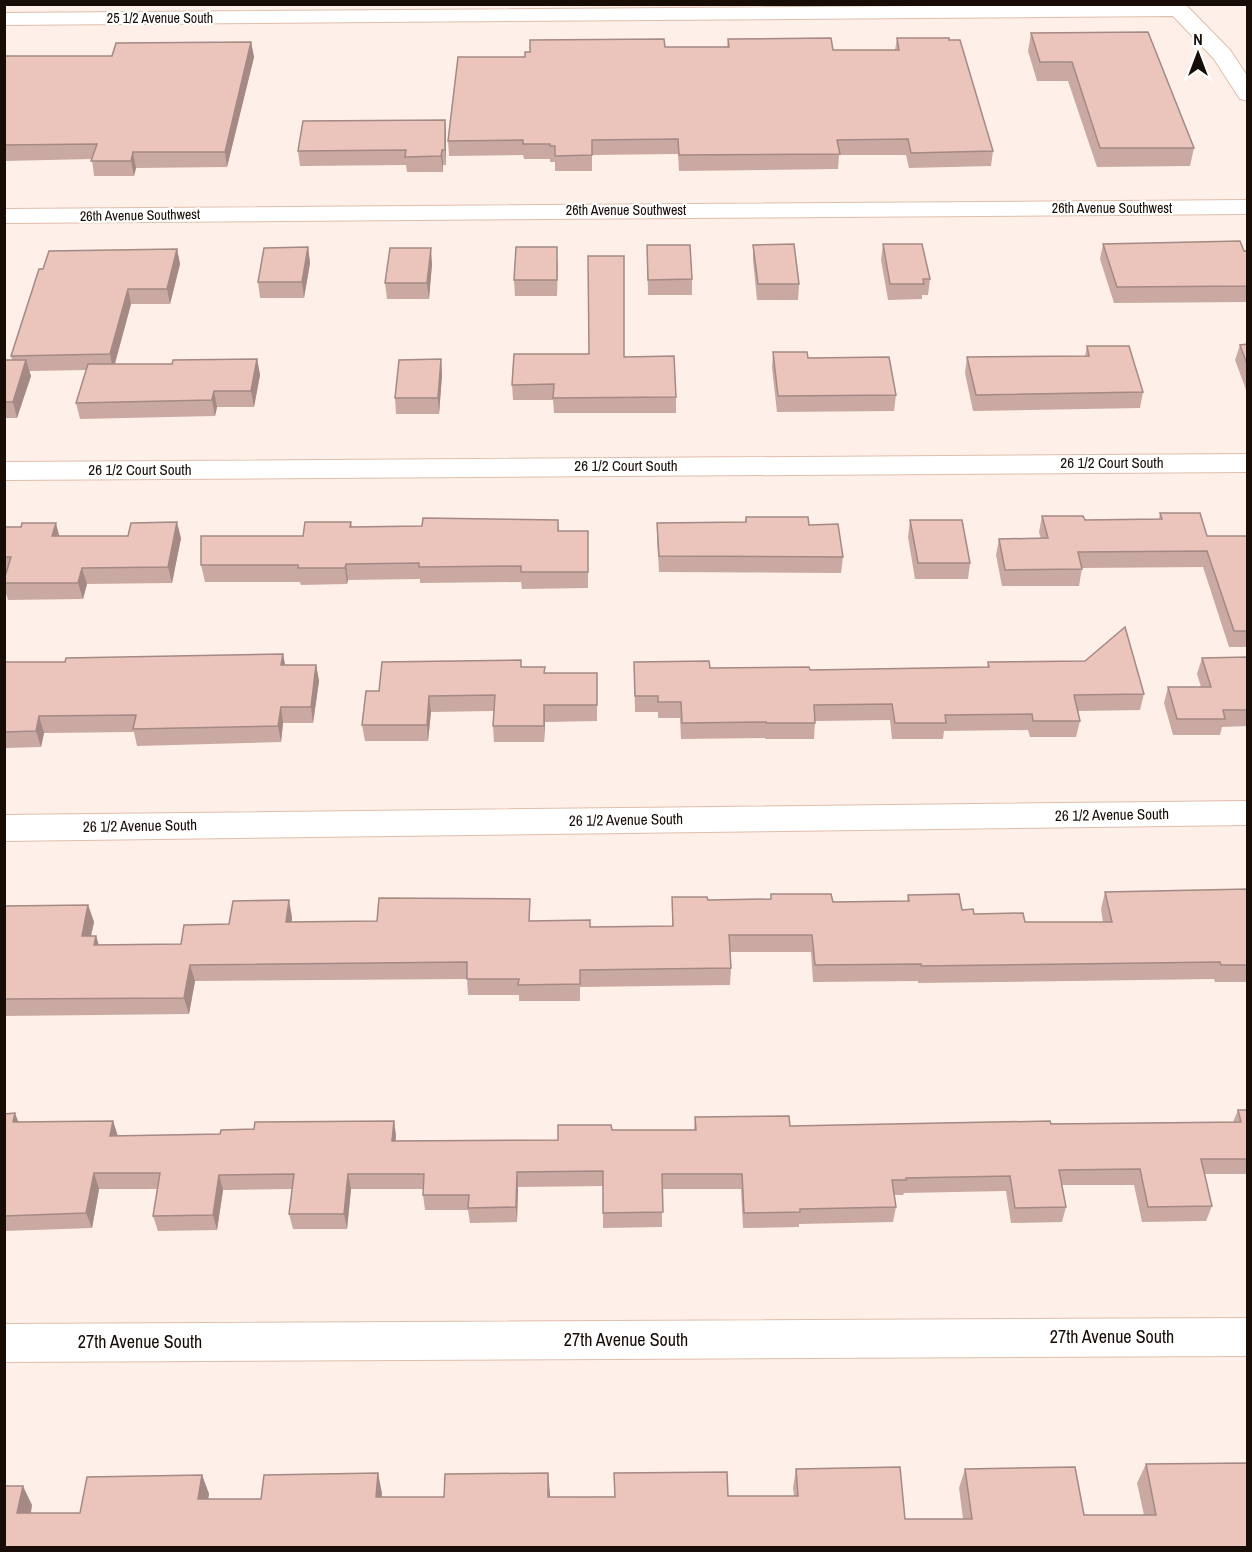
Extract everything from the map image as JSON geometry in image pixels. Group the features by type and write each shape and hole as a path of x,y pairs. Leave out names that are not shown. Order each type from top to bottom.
{"street":[{"name":"25 1/2 Avenue South","path":"4,20 1176,7"},
{"path":"1176,7 1222,55 1248,94"},
{"name":"26th Avenue Southwest","path":"4,216 1248,207"},
{"name":"26 1/2 Court South","path":"4,471 1248,463"},
{"name":"26 1/2 Avenue South","path":"4,828 1248,813"},
{"name":"27th Avenue South","path":"4,1343 1248,1337"}],"building":[{"path":"1148,32 1194,148 1100,148 1072,62 1040,62 1031,33"},
{"path":"831,38 833,50 899,50 897,38 960,40 993,151 911,153 908,139 837,140 840,154 679,155 678,139 592,140 592,155 555,156 555,146 523,144 523,140 448,141 458,57 525,57 525,52 530,52 530,40 664,39 665,47 729,47 728,39"},
{"path":"251,42 225,152 133,152 131,161 91,161 97,144 4,145 4,56 112,56 116,43"},
{"path":"445,120 445,150 442,150 441,156 405,157 406,150 298,151 303,121"},
{"path":"1240,241 1244,251 1248,251 1248,286 1117,287 1103,244"},
{"path":"794,244 799,284 758,284 753,245"},
{"path":"883,244 922,244 930,279 923,279 924,284 890,284"},
{"path":"647,245 690,245 692,279 648,280"},
{"path":"308,247 302,282 258,282 264,248"},
{"path":"516,247 557,247 557,280 514,280"},
{"path":"390,248 431,248 427,283 385,283"},
{"path":"177,249 167,289 128,289 110,354 11,356 39,269 43,269 49,251"},
{"path":"588,256 624,256 624,357 674,356 676,397 553,398 554,384 512,385 514,354 589,354"},
{"path":"1248,344 1248,367 1240,345"},
{"path":"1087,346 1129,346 1143,392 976,395 967,357 1089,356"},
{"path":"773,352 807,352 808,358 889,357 896,395 778,396"},
{"path":"257,359 251,391 214,391 212,400 76,403 88,364 172,364 173,360"},
{"path":"441,359 438,398 395,398 399,360"},
{"path":"4,360 26,360 13,402 4,402"},
{"path":"1160,513 1200,513 1207,536 1248,536 1248,631 1234,631 1207,551 1078,552 1082,569 1005,570 999,539 1048,538 1042,516 1083,516 1085,520 1162,519"},
{"path":"746,517 808,517 809,525 838,524 843,557 659,556 657,523 746,522"},
{"path":"423,518 558,520 558,531 588,531 588,572 521,572 521,566 419,567 419,563 346,564 345,568 298,568 298,565 201,565 201,536 303,536 305,522 351,522 350,527 422,526"},
{"path":"910,520 962,520 970,563 918,563"},
{"path":"177,522 168,567 82,568 78,583 4,583 11,557 4,557 4,527 21,527 22,523 56,523 52,536 128,536 131,523"},
{"path":"1125,627 1144,694 1074,695 1080,721 1033,721 1032,714 945,715 946,723 895,723 892,704 814,705 815,723 682,723 681,702 658,702 658,696 635,696 634,662 709,661 710,668 809,667 810,670 989,667 988,662 1085,661"},
{"path":"283,654 281,665 316,665 311,707 281,707 278,726 133,729 136,715 39,716 36,731 4,732 4,662 65,662 66,658"},
{"path":"1248,657 1248,710 1223,710 1225,719 1177,719 1168,687 1211,687 1202,658"},
{"path":"521,660 521,667 545,667 544,673 597,673 597,705 544,705 544,726 493,726 495,695 429,696 427,725 362,725 366,691 379,691 382,662"},
{"path":"1248,889 1248,965 1221,965 1220,962 815,965 812,935 729,935 731,968 580,970 580,984 518,985 519,979 467,979 467,962 190,965 184,998 4,999 4,906 88,905 82,936 96,936 94,945 181,944 184,925 229,924 233,901 289,900 286,922 377,921 379,898 530,899 529,921 590,920 590,927 673,926 672,897 707,897 708,900 771,899 771,894 831,894 833,902 909,901 908,895 959,894 962,910 973,909 974,914 1023,913 1025,922 1112,922 1105,892"},
{"path":"1238,1110 1248,1110 1248,1159 1201,1159 1212,1206 1148,1207 1140,1169 1059,1170 1066,1207 1015,1208 1010,1176 892,1180 896,1207 744,1213 742,1174 662,1174 663,1212 603,1213 603,1171 517,1172 516,1207 468,1208 469,1195 423,1195 424,1174 348,1174 344,1214 289,1214 294,1174 219,1175 213,1215 153,1216 160,1173 94,1173 86,1213 4,1216 4,1114 15,1113 13,1122 113,1121 110,1136 220,1134 221,1130 254,1129 255,1122 394,1121 392,1141 558,1140 558,1125 611,1125 612,1130 696,1130 695,1117 789,1116 790,1126 1050,1121 1051,1124 1241,1122"},
{"path":"1248,1463 1248,1548 4,1548 4,1486 23,1486 17,1513 80,1513 87,1477 202,1475 198,1499 261,1499 264,1475 378,1473 376,1497 444,1497 445,1474 548,1473 548,1497 615,1497 614,1473 727,1472 728,1496 798,1496 796,1469 900,1467 905,1519 972,1519 965,1469 1075,1467 1084,1515 1156,1515 1146,1464"}]}
